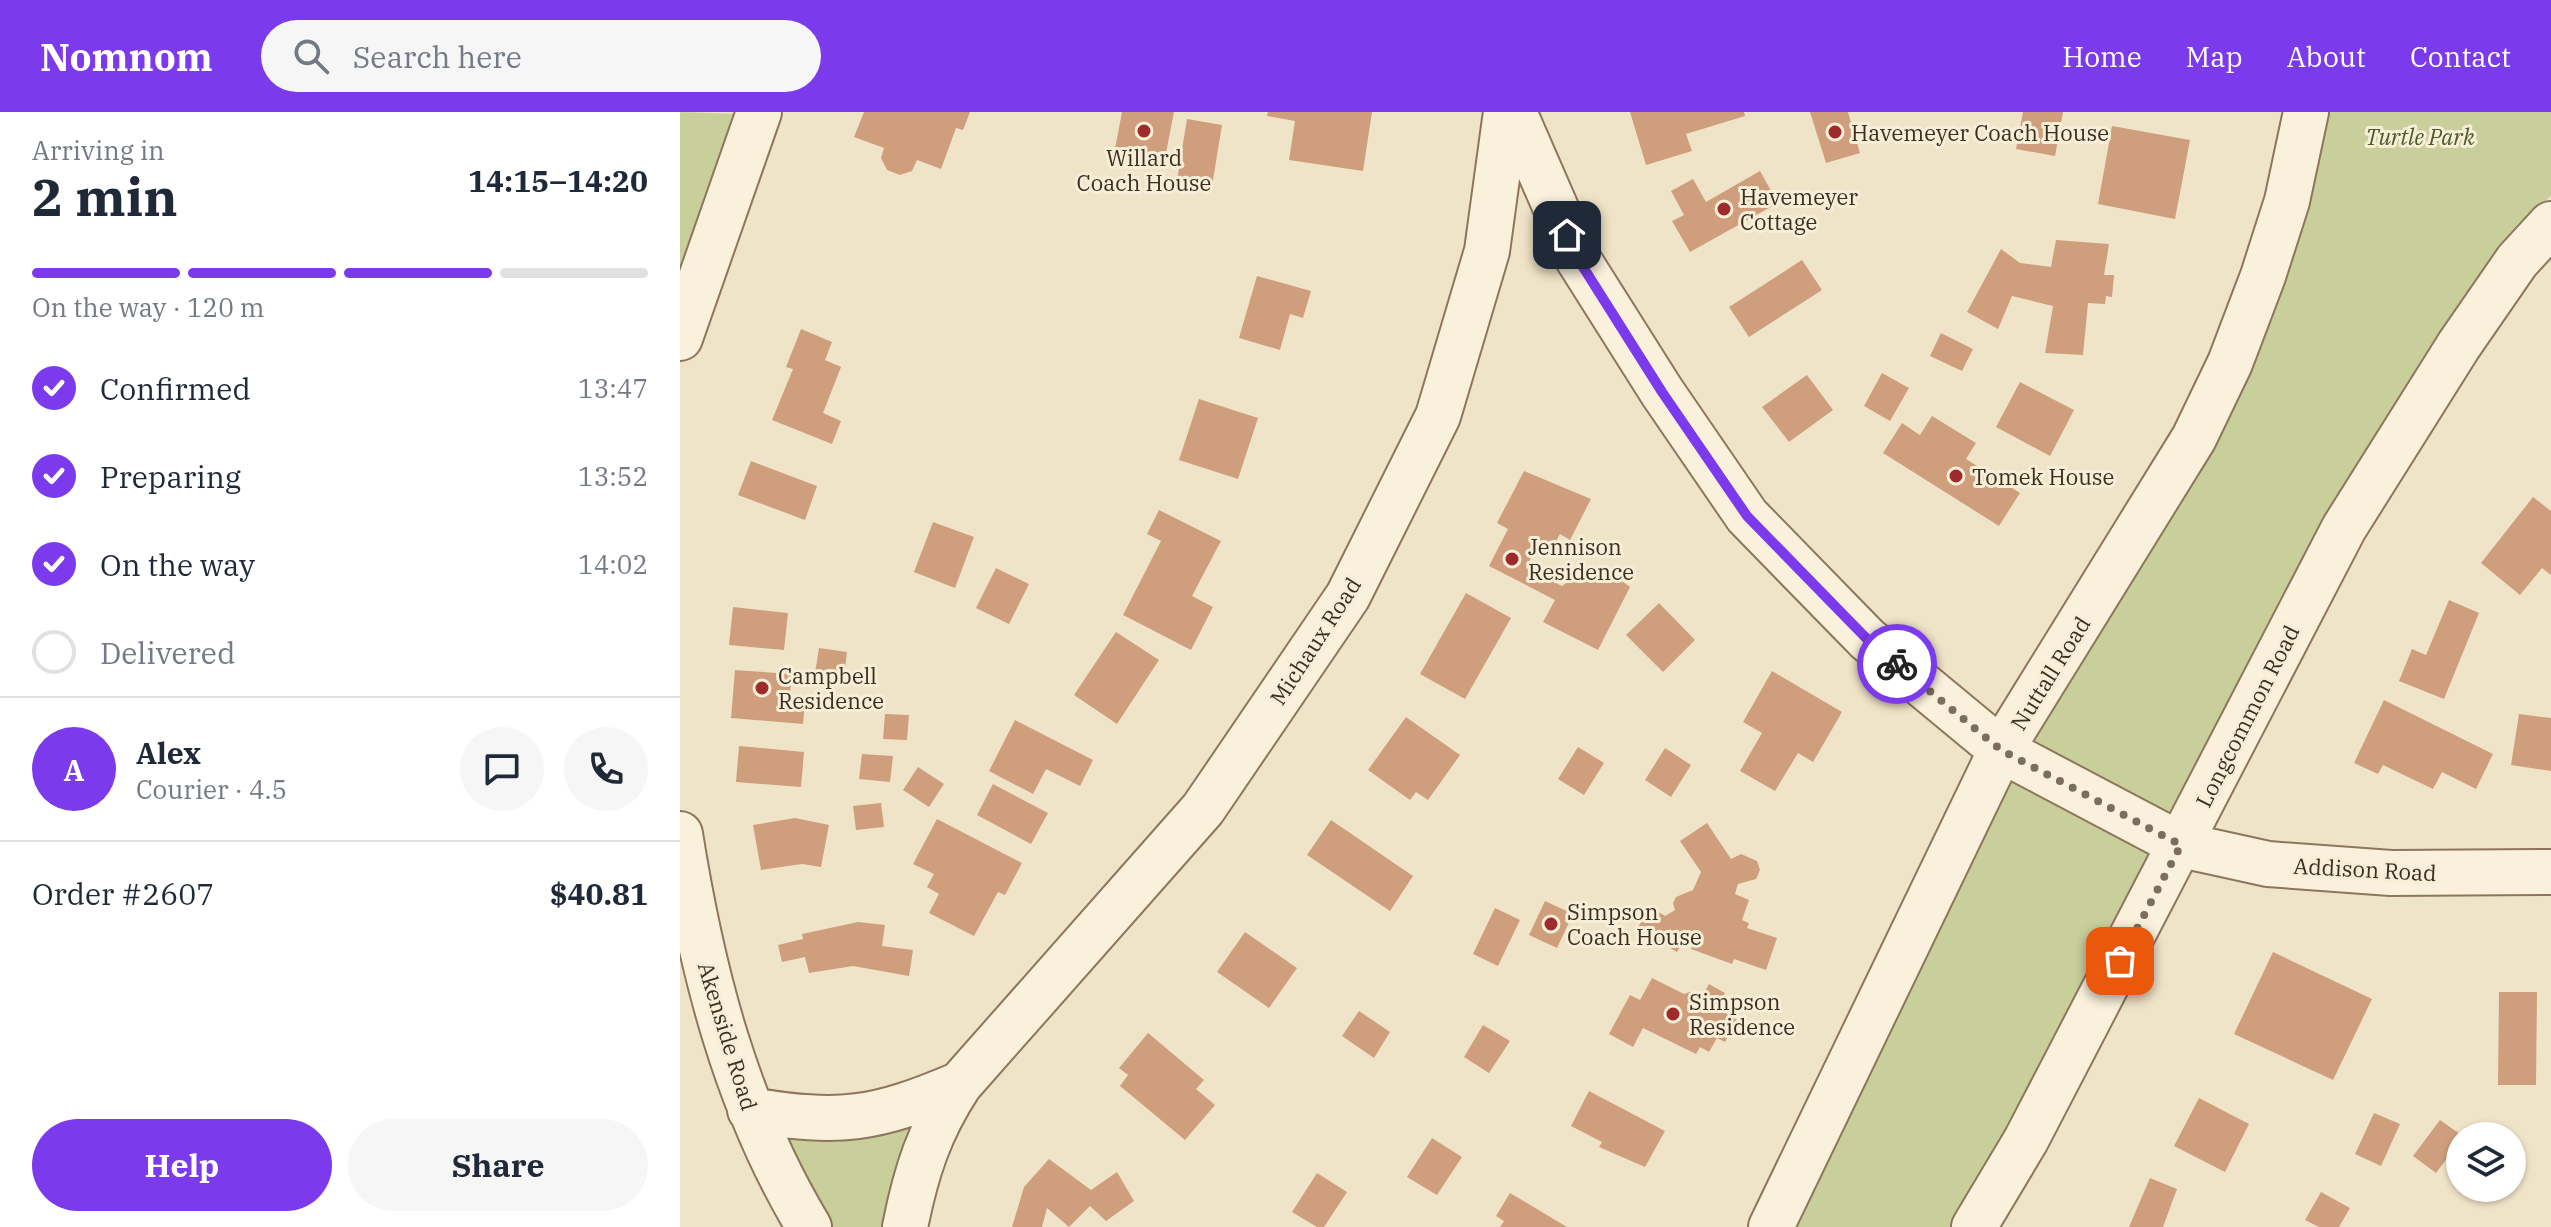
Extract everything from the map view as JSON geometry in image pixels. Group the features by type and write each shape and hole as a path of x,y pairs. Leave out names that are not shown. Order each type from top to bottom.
{"street":[{"path":"680,338 759,112"},
{"name":"Michaux Road","path":"905,1227 935,1121 960,1084 1203,809 1348,596 1438,416 1487,251 1506,112"},
{"name":"Addison Road","path":"1514,112 1578,259 1662,392 1747,516 1867,639 2001,750 2181,845 2268,864 2391,873 2551,872"},
{"name":"Nuttall Road","path":"1771,1227 2001,750 2200,426 2230,363 2263,276 2287,201 2306,112"},
{"name":"Longcommon Road","path":"1974,1227 2026,1140 2344,528 2459,345 2517,261 2551,224"},
{"name":"Akenside Road","path":"680,834 694,918 716,1015 750,1110 782,1182 809,1227"},
{"name":"Michaux Road","path":"750,1110 815,1120 846,1119 905,1106 960,1084"}],"green space":[{"path":"680,112 736,114 680,288"},
{"name":"Turtle Park","path":"2322,112 2551,112 2551,195 2505,246 1952,1227 1784,1227 2045,711"},
{"path":"916,1119 889,1227 828,1227 786,1139"}],"building":[{"path":"864,112 970,112 963,130 956,128 941,169 917,160 912,171 900,175 887,170 881,158 884,148 854,137"},
{"name":"Willard Coach House","path":"1122,112 1174,112 1165,158 1115,149"},
{"path":"1268,112 1372,112 1363,171 1289,160 1295,121 1267,116"},
{"path":"1630,112 1744,112 1745,116 1686,134 1692,151 1646,165"},
{"name":"Havemeyer Coach House","path":"1810,112 1848,112 1860,153 1826,163"},
{"path":"2023,112 2063,112 2055,156 2016,149"},
{"path":"1187,119 1222,125 1212,186 1177,180"},
{"path":"2112,126 2190,140 2175,219 2098,204"},
{"name":"Havemeyer Cottage","path":"1760,171 1778,203 1690,252 1672,221 1684,215 1671,191 1693,179 1706,202"},
{"path":"2056,240 2109,244 2104,275 2114,275 2112,297 2106,296 2105,304 2088,303 2083,355 2045,353 2053,306 2012,296 1998,329 1967,312 2001,249 2020,263 2051,267"},
{"path":"1802,260 1822,290 1749,337 1729,307"},
{"path":"1257,276 1311,291 1303,318 1290,314 1280,350 1239,338"},
{"path":"801,329 832,342 825,360 841,367 823,413 841,421 832,444 772,420 793,369 786,367"},
{"path":"1941,333 1973,349 1962,371 1930,356"},
{"path":"1882,373 1909,388 1890,421 1864,406"},
{"path":"1807,375 1833,410 1789,442 1762,407"},
{"path":"2020,382 2074,410 2050,456 1996,427"},
{"path":"1199,399 1258,418 1238,479 1179,460"},
{"name":"Tomek House","path":"1932,416 1976,443 1966,459 2020,493 1999,526 1883,453 1902,423 1920,435"},
{"path":"751,461 817,486 805,520 738,495"},
{"name":"Jennison Residence","path":"1524,471 1591,499 1570,540 1560,534 1550,552 1537,545 1526,568 1562,586 1577,575 1596,571 1615,576 1630,587 1598,650 1543,622 1555,600 1489,566 1508,529 1497,523"},
{"path":"2533,497 2551,511 2551,575 2542,568 2520,595 2481,563"},
{"path":"1159,510 1221,541 1192,596 1213,607 1191,650 1123,615 1161,541 1147,534"},
{"path":"933,522 974,537 955,588 914,572"},
{"path":"996,568 1029,584 1009,624 976,608"},
{"path":"1466,593 1511,618 1465,699 1420,674"},
{"path":"2449,600 2479,613 2444,699 2399,681 2412,649 2426,655"},
{"path":"1659,603 1695,640 1663,672 1626,635"},
{"path":"733,607 788,613 784,650 729,645"},
{"path":"1116,632 1159,660 1117,724 1074,695"},
{"path":"819,648 847,652 844,677 815,673"},
{"name":"Campbell Residence","path":"735,670 792,674 789,702 805,703 803,724 731,718"},
{"path":"1772,671 1842,712 1813,762 1798,753 1775,791 1740,771 1762,733 1743,722"},
{"path":"2384,700 2493,754 2476,789 2442,772 2433,789 2383,765 2378,774 2354,763"},
{"path":"885,714 909,715 907,740 883,739"},
{"path":"2519,714 2551,718 2551,771 2511,765"},
{"path":"1406,717 1460,755 1428,800 1416,792 1410,800 1368,770"},
{"path":"1015,720 1093,760 1080,786 1046,769 1033,794 989,771"},
{"path":"739,746 804,752 801,787 736,782"},
{"path":"1578,747 1604,763 1584,795 1558,779"},
{"path":"1665,748 1691,765 1671,797 1645,780"},
{"path":"862,754 893,756 890,782 859,779"},
{"path":"918,767 944,784 929,807 903,790"},
{"path":"993,784 1048,813 1031,844 977,815"},
{"path":"881,803 884,827 856,830 853,806"},
{"path":"795,818 829,825 821,867 802,864 761,870 753,825"},
{"path":"937,819 1022,863 1005,895 998,892 974,936 929,913 939,894 927,887 934,874 913,864"},
{"path":"1331,820 1413,876 1390,911 1307,855"},
{"path":"1707,823 1731,859 1741,854 1757,861 1760,870 1756,879 1738,884 1735,894 1749,900 1742,920 1749,923 1747,928 1777,938 1766,970 1734,959 1732,964 1691,949 1695,939 1683,942 1677,952 1637,929 1650,907 1665,916 1675,910 1673,903 1676,897 1693,890 1701,872 1680,841"},
{"name":"Simpson Coach House","path":"1545,901 1573,914 1557,948 1529,935"},
{"path":"1495,908 1520,920 1498,966 1473,954"},
{"path":"858,922 885,925 882,946 913,950 909,976 853,966 809,973 805,957 782,962 778,945 803,939 802,934"},
{"path":"1245,932 1297,968 1269,1008 1217,972"},
{"path":"2273,952 2372,999 2333,1080 2234,1034"},
{"name":"Simpson Residence","path":"1652,978 1701,999 1709,984 1725,993 1717,1008 1737,1020 1725,1042 1717,1038 1709,1052 1700,1047 1696,1054 1643,1028 1633,1047 1609,1034 1630,995 1640,1000"},
{"path":"2499,992 2537,992 2536,1085 2498,1085"},
{"path":"1359,1011 1390,1032 1374,1058 1342,1036"},
{"path":"1483,1025 1510,1041 1489,1073 1464,1057"},
{"path":"1148,1033 1204,1080 1196,1089 1215,1105 1185,1140 1120,1086 1128,1075 1119,1068"},
{"path":"1589,1091 1665,1131 1645,1167 1599,1147 1602,1142 1571,1126"},
{"path":"2199,1098 2249,1124 2225,1172 2174,1146"},
{"path":"2374,1113 2400,1124 2381,1166 2355,1154"},
{"path":"2440,1120 2446,1124 2446,1160 2436,1173 2413,1156"},
{"path":"1432,1138 1462,1157 1437,1195 1407,1177"},
{"path":"1049,1159 1091,1190 1117,1172 1134,1201 1106,1221 1090,1206 1069,1227 1047,1208 1042,1227 1012,1227 1024,1187"},
{"path":"1317,1173 1347,1192 1324,1227 1317,1227 1292,1212"},
{"path":"2150,1178 2177,1189 2163,1227 2129,1227"},
{"path":"2321,1192 2350,1208 2339,1227 2319,1227 2305,1220"},
{"path":"1510,1193 1567,1227 1500,1227 1504,1221 1496,1216"}],"way so far":[{"path":"1897,664 2001,750 2181,845 2120,961"}],"place":[{"name":"Willard Coach House","path":"1144,131"},
{"name":"Havemeyer Coach House","path":"1835,132"},
{"name":"Havemeyer Cottage","path":"1724,209"},
{"name":"Tomek House","path":"1956,476"},
{"name":"Jennison Residence","path":"1512,559"},
{"name":"Campbell Residence","path":"762,688"},
{"name":"Simpson Coach House","path":"1551,924"},
{"name":"Simpson Residence","path":"1673,1014"}],"route":[{"path":"1567,235 1578,259 1662,392 1747,516 1867,639 1897,664"}]}
